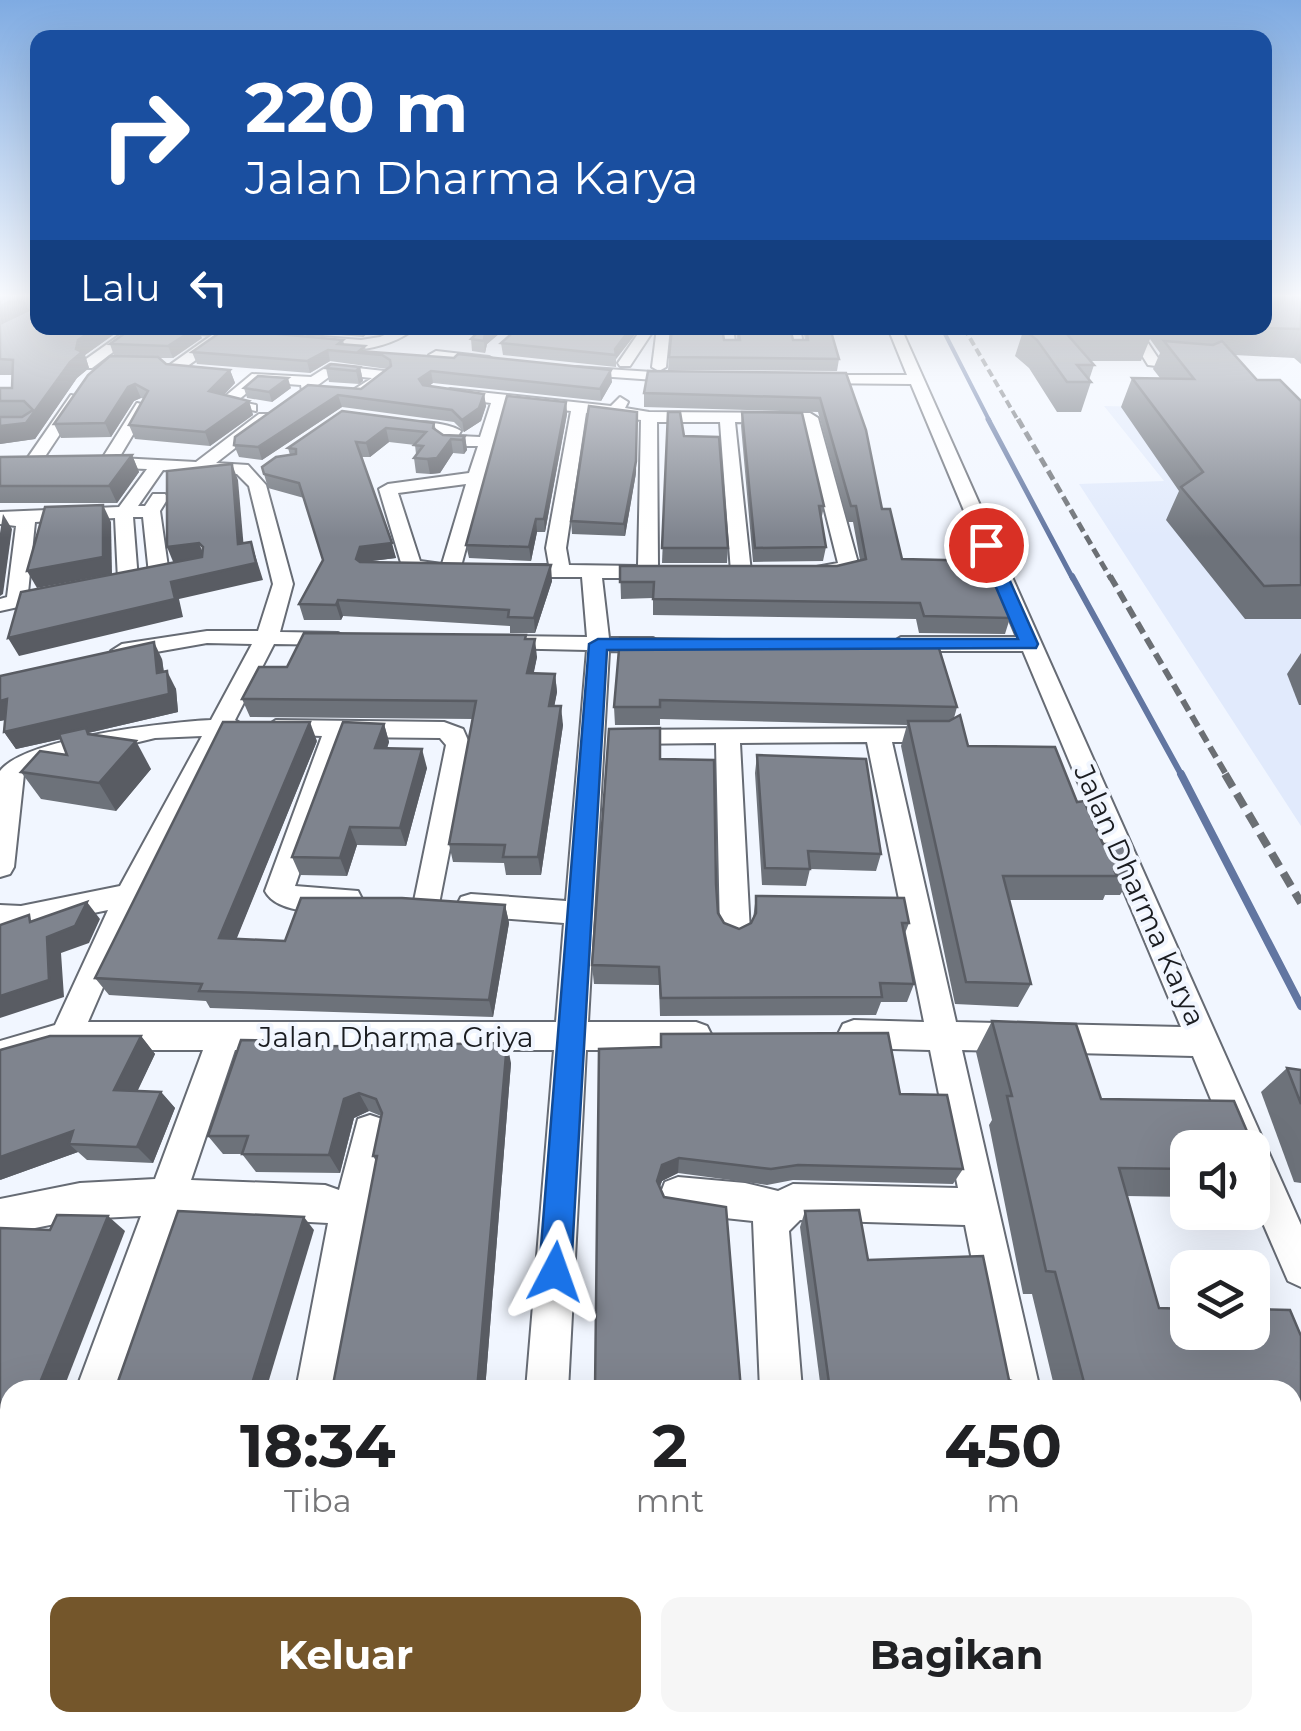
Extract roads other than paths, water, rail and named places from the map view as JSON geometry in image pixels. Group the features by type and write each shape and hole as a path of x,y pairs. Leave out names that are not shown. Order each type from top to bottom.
{"street":[{"path":"51,462 24,463 91,377"},
{"path":"253,377 316,386"},
{"path":"257,377 225,404 282,404"},
{"path":"203,464 282,404 316,386 323,377"},
{"path":"353,395 380,377"},
{"path":"616,412 626,377"},
{"name":"Jalan Dharma Karya","path":"913,377 1242,1130"},
{"path":"434,392 649,417 810,412 848,564 841,572 796,572"},
{"path":"468,570 474,478 499,400"},
{"path":"109,461 142,406"},
{"path":"560,572 556,548 578,409"},
{"path":"648,572 649,417"},
{"path":"727,417 741,572"},
{"path":"382,424 453,431 447,441 476,441 481,429 490,428"},
{"path":"66,1036 129,895 267,637 284,584 260,474 203,464 70,462"},
{"path":"159,574 152,511 170,464"},
{"path":"128,580 124,513 170,464"},
{"path":"412,566 389,488 474,478"},
{"path":"0,520 152,511"},
{"path":"26,518 9,603 68,591"},
{"path":"386,568 685,572"},
{"path":"101,584 186,570"},
{"path":"548,1380 598,644 598,612 592,605 600,573"},
{"path":"98,656 191,639 362,639"},
{"path":"475,642 666,644"},
{"path":"886,644 1029,644"},
{"path":"336,729 279,891 292,898 370,899"},
{"path":"0,867 8,778 15,768 32,759 155,730 444,730 457,738 418,901 578,913"},
{"path":"878,734 903,902 942,1034 1017,1380"},
{"path":"591,736 941,734"},
{"path":"728,736 745,900 736,932"},
{"path":"0,916 21,917 129,895"},
{"path":"822,1035 942,1034 1205,1042"},
{"name":"Jalan Dharma Griya","path":"0,1055 66,1036 723,1036"},
{"path":"101,1380 224,1037"},
{"path":"319,1380 370,1131"},
{"path":"678,1195 780,1210"},
{"path":"1270,1197 1301,1268"},
{"path":"0,1217 71,1202 167,1199 326,1203 342,1211 348,1228"},
{"path":"780,1380 770,1224 780,1210 793,1202 977,1207"}],"waterway":[{"path":"967,377 990,422"},
{"path":"988,419 1073,579"},
{"path":"1072,576 1182,776"},
{"path":"1181,774 1301,1006"}],"railway":[{"path":"993,377 1019,422"},
{"path":"1018,419 1111,579"},
{"path":"1110,576 1227,776"},
{"path":"1225,774 1301,903"}]}
